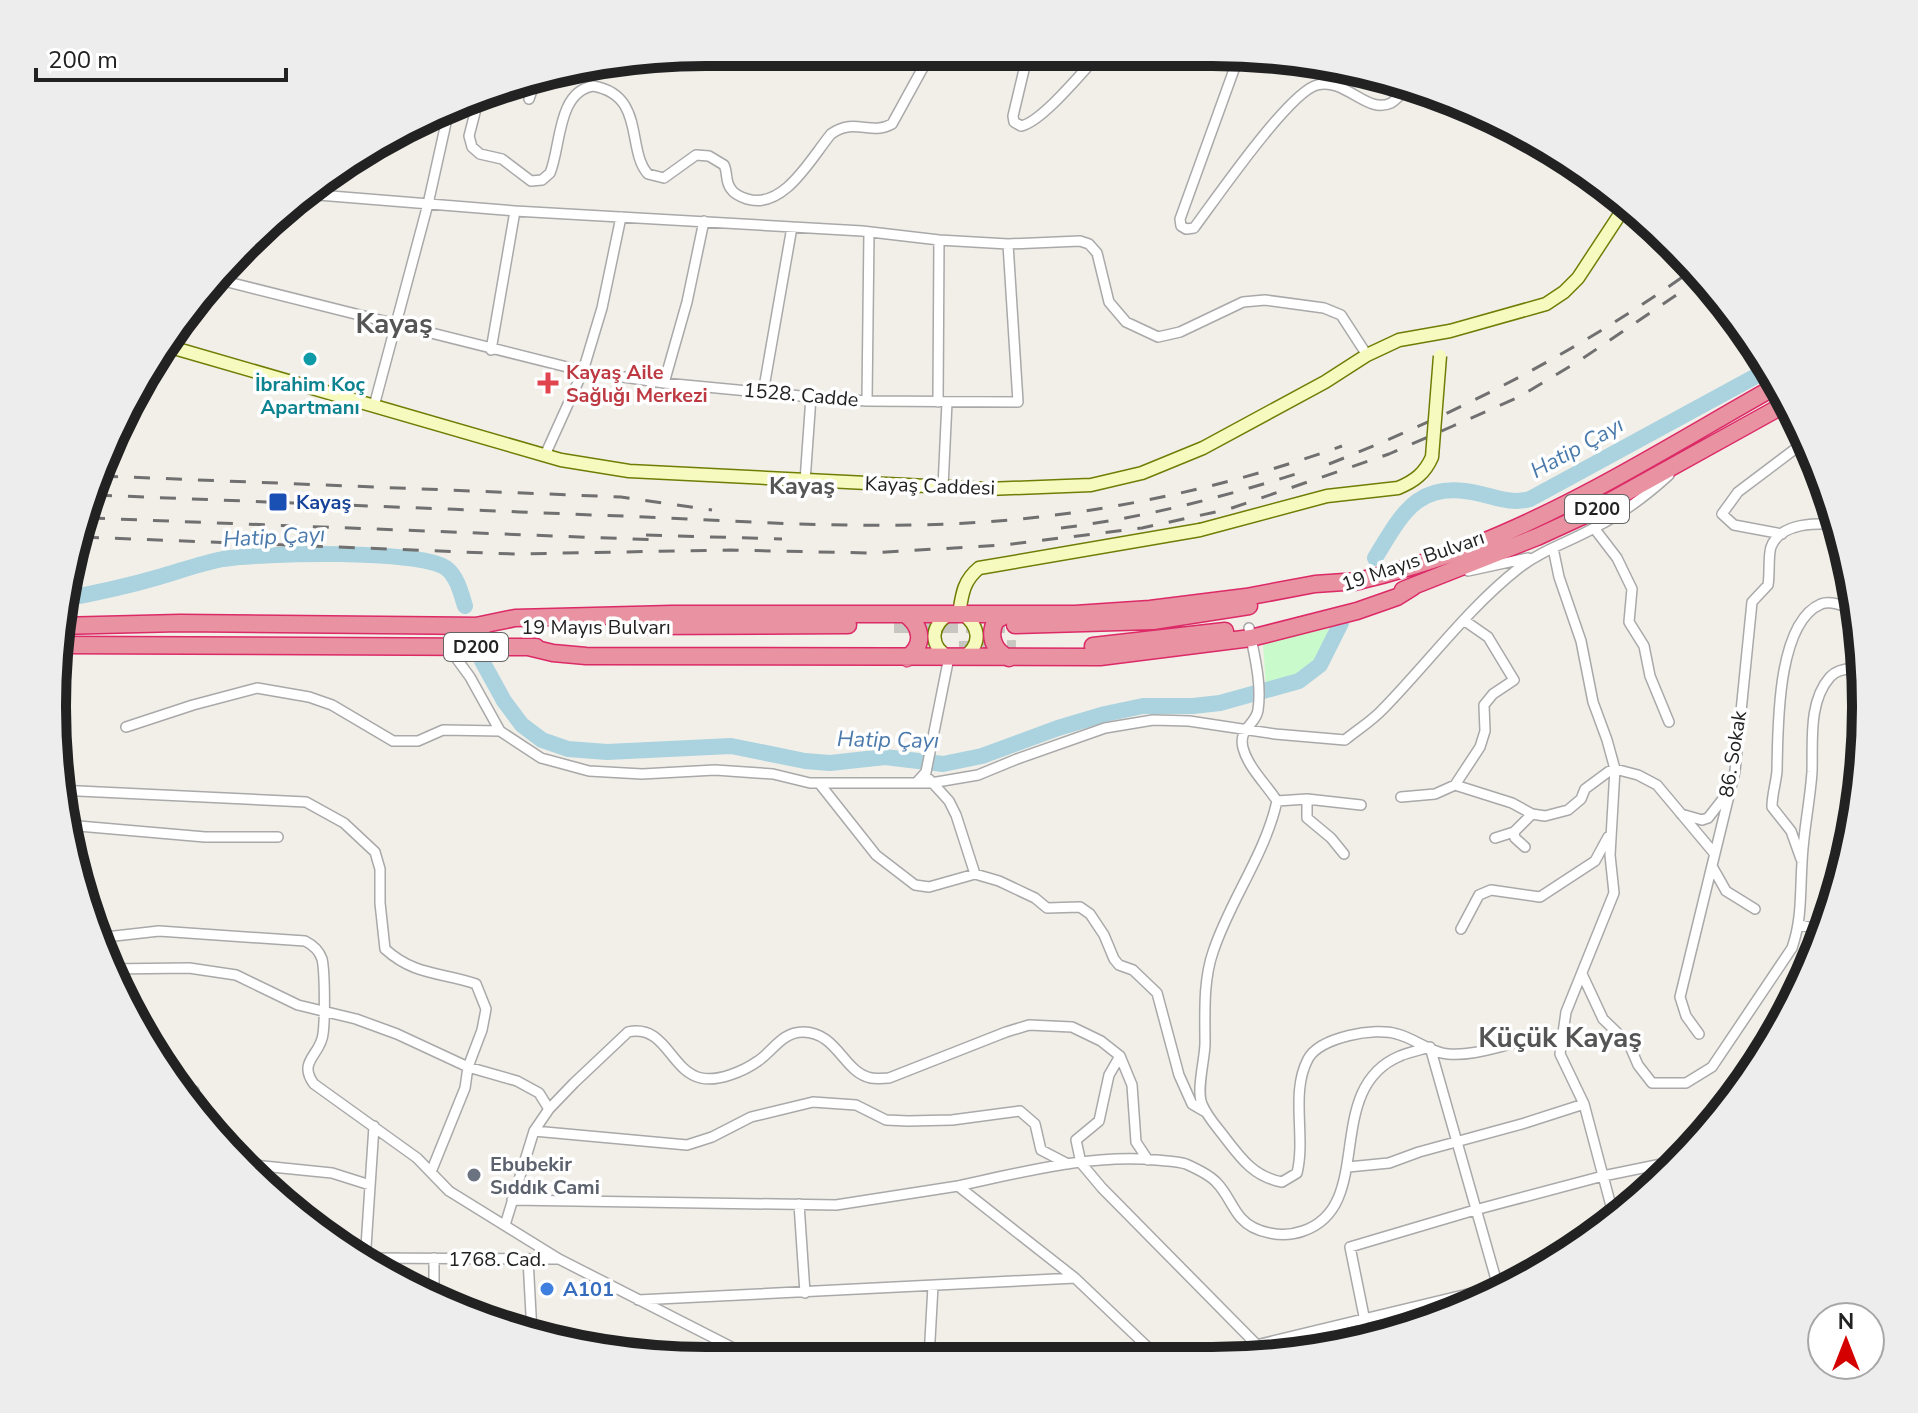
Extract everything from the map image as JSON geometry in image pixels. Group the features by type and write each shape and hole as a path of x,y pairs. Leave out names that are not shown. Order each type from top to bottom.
{"highway":[{"name":"19 Mayıs Bulvarı","path":"71,626 180,623 476,626 899,620 957,614 1011,620 1150,609 1321,587 1402,570 1477,544 1622,474 1768,390"},
{"name":"19 Mayıs Bulvarı","path":"69,645 528,647 900,653 957,657 1012,653 1100,657 1250,633 1328,615 1413,587 1587,514 1778,408"},
{"path":"1328,615 1357,611 1397,597 1413,587"},
{"path":"899,620 917,627 920,640 913,653 900,653"},
{"path":"1011,620 996,620 992,635 998,651 1012,653"}],"street":[{"path":"476,109 469,136 472,147 480,154 502,159 531,181 542,180 550,173 567,107 579,91 593,86 614,95 627,110 642,165 648,174 664,178 696,155 709,156 724,165 729,187 735,193 760,201 773,198 785,190 831,134 840,128 854,125 877,129 892,124 924,66"},
{"path":"1025,66 1013,116 1016,124 1023,126 1058,98 1088,66"},
{"path":"1235,67 1180,219 1181,226 1186,229 1194,228 1283,112 1311,87 1326,83 1335,85 1378,106 1393,102 1400,95"},
{"path":"529,99 532,91"},
{"path":"374,406 428,204 446,122"},
{"path":"321,195 515,211 869,232 939,240 1008,244 1080,241 1089,244 1097,253 1109,302 1126,322 1158,337 1180,332 1243,302 1265,300 1324,308 1341,315 1367,355"},
{"path":"491,350 515,211"},
{"name":"Kayaş Caddesi","path":"176,349 545,455 629,471 998,489 1091,485 1142,473 1173,461 1231,433 1399,340 1523,311 1556,297 1587,267 1620,214"},
{"path":"545,455 583,371 602,308 621,217"},
{"path":"664,383 687,302 704,221"},
{"path":"763,393 792,227"},
{"path":"867,401 869,232"},
{"path":"939,240 943,487"},
{"name":"1528. Cadde","path":"227,282 583,371 664,383 867,401 1018,402 1008,244"},
{"path":"957,614 967,579 979,568 1200,530 1313,499 1398,488 1410,483 1427,467 1432,457 1440,356 1446,331"},
{"path":"805,481 811,397"},
{"path":"1797,448 1738,492 1722,514 1734,525 1782,534 1805,524 1825,524"},
{"path":"1445,575 1495,566 1553,548 1594,528 1648,494 1687,458"},
{"path":"1594,528 1617,558 1632,589 1629,622 1644,646 1650,676 1669,722"},
{"name":"86. Sokak","path":"1699,1034 1686,1016 1680,997 1735,771 1752,602 1768,585 1771,547 1782,534"},
{"path":"1553,548 1559,577 1581,641 1593,702 1615,769 1610,855 1614,893 1566,1012 1560,1054 1584,1104 1611,1207"},
{"path":"448,647 470,677 500,731 541,758 589,771 642,774 715,770 773,774 819,783 931,783 978,775 1105,728 1153,720 1189,721 1345,740 1381,711 1499,587 1538,554"},
{"path":"1495,566 1499,587"},
{"name":"86. Sokak","path":"1802,861 1791,831 1772,807 1785,663 1795,633 1805,617 1820,604 1831,603 1844,607"},
{"path":"957,614 939,622 934,635 938,649 957,657"},
{"path":"916,783 926,772 957,657 975,647 978,633 971,621 957,614"},
{"path":"1401,797 1435,794 1455,785 1480,747 1485,731 1484,705 1493,694 1514,680 1488,637 1465,621"},
{"path":"1250,633 1259,687 1258,714 1244,730 1242,745 1247,761 1277,801 1272,825 1211,955 1203,1018 1205,1044 1200,1101 1245,1164 1266,1179 1282,1182 1297,1173 1302,1153 1300,1079 1309,1055 1340,1037 1376,1031 1396,1033 1445,1054 1477,1053 1522,1042 1562,1037"},
{"path":"1582,974 1603,1019 1629,1044 1638,1065 1652,1083 1686,1083 1712,1067 1792,948 1800,925 1802,861 1812,772 1811,733 1819,696 1831,676 1843,669 1851,669"},
{"path":"126,727 257,688 309,697 332,705 393,741 418,741 443,730 500,731"},
{"path":"1455,785 1545,816 1568,810 1581,799 1585,789 1608,772 1615,769 1638,775 1657,785 1714,853"},
{"path":"926,772 956,815 975,874"},
{"path":"819,783 876,855 915,885 929,887 975,874 1012,887 1035,898 1047,908 1080,907 1090,914 1119,965 1133,970 1157,993 1179,1075 1192,1104 1207,1113"},
{"path":"71,791 306,802 344,823 375,852 380,869 385,949 397,960 425,973 453,976 476,984 486,1009 482,1030 468,1067 465,1088 431,1172"},
{"path":"1678,813 1702,820 1708,818 1728,794"},
{"path":"1277,801 1307,799 1361,805"},
{"path":"1307,799 1307,818 1331,838 1344,854"},
{"path":"1495,838 1514,832 1532,814"},
{"path":"77,826 205,837 278,837"},
{"path":"1461,929 1479,895 1491,890 1540,897 1586,869 1603,849 1612,826"},
{"path":"1514,832 1515,838 1525,847"},
{"path":"1713,868 1726,891 1755,909"},
{"path":"1800,925 1812,928"},
{"path":"109,937 159,931 305,941 314,946 322,959 323,1010 323,1037 307,1068 314,1084 417,1158 449,1191 559,1259"},
{"path":"123,969 189,968 236,975 298,1005 393,1033 468,1067 517,1081 539,1093 549,1109"},
{"path":"505,1225 534,1131 549,1109 628,1032 640,1029 658,1039 682,1067 697,1078 711,1080 758,1062 785,1036 801,1031 829,1042 854,1070 870,1078 889,1078 1029,1025 1072,1027 1101,1041 1120,1056 1132,1085 1136,1142 1148,1160"},
{"path":"1430,1047 1496,1281"},
{"path":"512,1200 836,1205 958,1186 1068,1164 1128,1158 1185,1163 1217,1182 1243,1220 1254,1228 1289,1235 1310,1229 1329,1214 1337,1202 1348,1167 1356,1103 1368,1083 1398,1056 1430,1047"},
{"path":"1120,1056 1109,1075 1099,1121 1076,1140 1081,1163 1257,1345"},
{"path":"534,1131 687,1145 712,1137 751,1117 813,1102 856,1105 886,1120 908,1121 952,1120 1020,1111 1035,1124 1041,1150 1068,1164"},
{"path":"1348,1167 1389,1163 1584,1104"},
{"path":"364,1247 374,1126"},
{"path":"1366,1328 1350,1247 1475,1210 1658,1165"},
{"path":"261,1166 332,1173 370,1185"},
{"path":"958,1186 1075,1278 1148,1347"},
{"path":"799,1204 805,1293"},
{"path":"434,1258 434,1286"},
{"name":"1768. Cad.","path":"383,1259 559,1259 731,1347"},
{"path":"528,1259 531,1322"},
{"path":"638,1300 1075,1278"},
{"path":"930,1347 933,1286"},
{"path":"1253,1346 1459,1297"}],"green space":[{"path":"1329,628 1319,654 1308,669 1266,687 1263,643"}],"waterway":[{"name":"Hatip Çayı","path":"1375,558 1404,513 1428,495 1460,490 1512,501 1530,499 1759,375"},
{"name":"Hatip Çayı","path":"75,597 223,559 339,554 405,558 446,568 456,580 465,606"},
{"name":"Hatip Çayı","path":"482,661 504,701 522,725 542,740 568,749 607,752 731,746 805,761 830,763 885,757 943,764 982,756 1105,714 1143,706 1220,703 1299,681 1320,665 1341,623"}],"tunnel":[{"path":"894,625 1005,625"},
{"path":"959,649 1016,648"}],"railway":[{"path":"1329,464 1425,423 1516,379 1648,301 1685,275"},
{"path":"89,537 514,554 730,550 869,553 1004,545 1142,528 1229,509 1389,454 1519,397 1579,361 1693,284"},
{"path":"102,495 815,524 947,524 1047,516 1148,500 1246,476 1342,446"},
{"path":"1061,528 1183,506 1302,472"},
{"path":"109,476 621,497 712,510"},
{"path":"95,518 659,540"},
{"path":"646,535 782,539"}],"place":[{"name":"İbrahim Koç Apartmanı","path":"310,359"},
{"name":"Kayaş Aile Sağlığı Merkezi","path":"548,383"},
{"name":"Kayaş","path":"278,502"},
{"name":"Ebubekir Sıddık Cami","path":"474,1175"},
{"name":"A101","path":"547,1289"}],"district":[{"name":"Kayaş","path":"394,324"},
{"name":"Kayaş","path":"802,486"},
{"name":"Küçük Kayaş","path":"1560,1038"}]}
